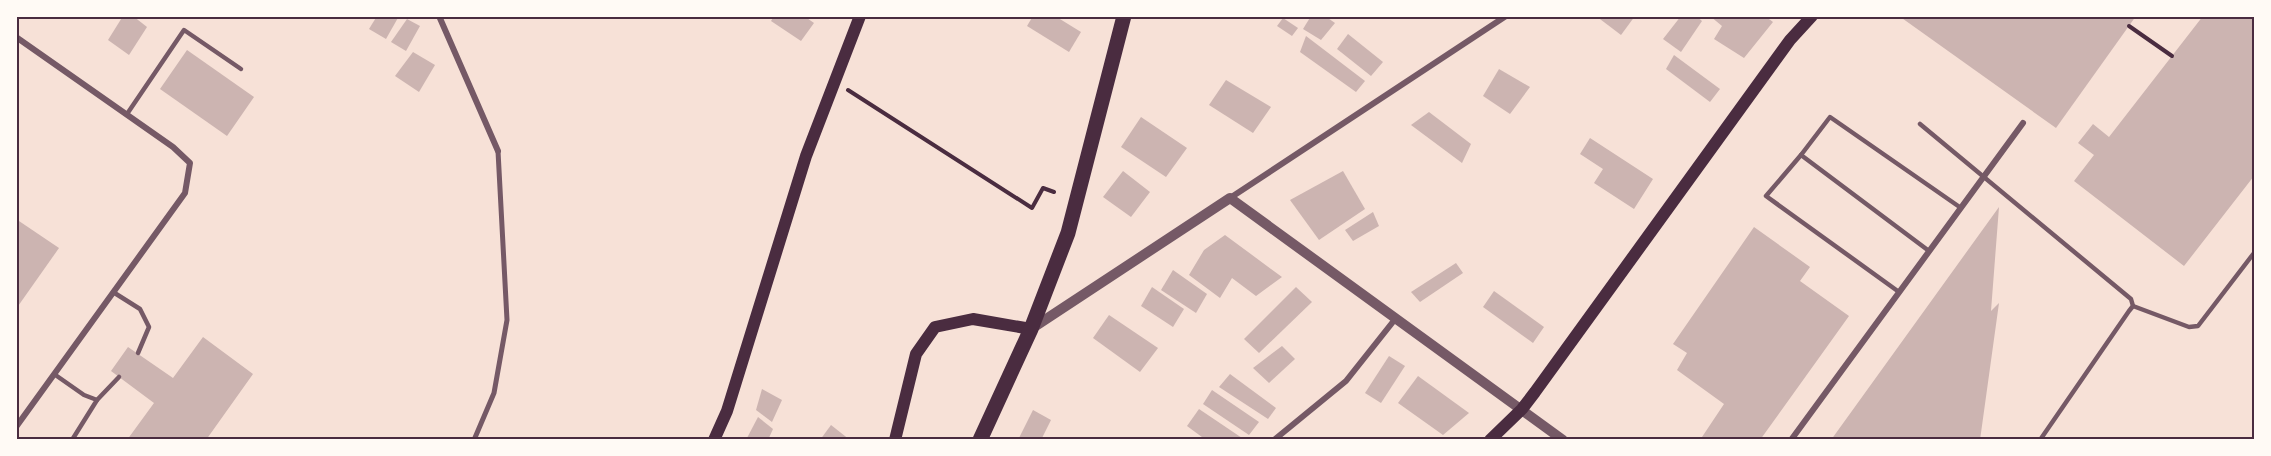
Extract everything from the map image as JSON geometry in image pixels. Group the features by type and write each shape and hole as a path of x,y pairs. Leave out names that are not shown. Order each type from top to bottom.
{"main road":[{"path":"714,440 727,411 806,156 860,16"},
{"path":"980,440 1031,329 1068,232 1124,16"},
{"path":"1490,440 1522,409 1790,40 1812,16"},
{"path":"895,440 916,354 935,327 973,320 1031,329"}],"street":[{"path":"439,16 498,151 507,320 494,393 474,440"},
{"path":"1031,329 1506,16"},
{"path":"16,37 173,147 190,163 185,193 16,427"},
{"path":"1791,440 2023,123"},
{"path":"1230,198 1563,440"},
{"path":"1274,440 1346,381 1396,318"}],"lane":[{"path":"127,114 184,30 241,69"},
{"path":"1899,292 1766,196 1830,117 1961,208"},
{"path":"1920,124 2132,299 2133,306 2040,440"},
{"path":"1801,155 1929,251"},
{"path":"2133,306 2189,327 2198,326 2254,253"},
{"path":"112,292 140,309 149,327 138,353"},
{"path":"54,374 97,400"},
{"path":"72,440 97,400 119,377"}],"path":[{"path":"2129,26 2172,56"},
{"path":"834,81 1032,208 1043,188 1054,192"}],"building":[{"path":"123,16 133,16 147,27 129,55 108,40"},
{"path":"377,16 399,16 386,39 369,29"},
{"path":"774,16 804,16 814,23 801,41 771,21"},
{"path":"1033,16 1055,16 1081,32 1069,52 1027,26"},
{"path":"1311,16 1325,16 1335,23 1321,40 1303,29"},
{"path":"1596,16 1635,16 1621,35"},
{"path":"1681,16 1696,16 1702,21 1681,52 1663,39"},
{"path":"1710,16 1765,16 1773,22 1744,58 1714,39 1722,26"},
{"path":"1899,16 2136,16 2056,128"},
{"path":"2203,16 2254,16 2254,176 2184,266 2074,181 2094,155 2078,143 2093,124 2109,137"},
{"path":"1283,18 1298,28 1292,36 1277,26"},
{"path":"407,19 420,26 406,51 391,42"},
{"path":"1348,34 1383,62 1371,76 1337,49"},
{"path":"1306,36 1365,81 1356,92 1300,52"},
{"path":"187,50 254,97 227,136 160,89"},
{"path":"413,52 435,65 419,92 395,76"},
{"path":"1674,55 1720,89 1710,102 1666,69"},
{"path":"1499,69 1530,87 1510,114 1483,96"},
{"path":"1226,80 1271,107 1253,133 1209,105"},
{"path":"1429,112 1471,144 1462,163 1411,125"},
{"path":"1141,117 1187,148 1166,177 1121,147"},
{"path":"1590,138 1653,179 1634,209 1594,183 1603,169 1580,154"},
{"path":"1123,171 1150,192 1131,217 1103,197"},
{"path":"1343,171 1365,209 1319,240 1290,200"},
{"path":"1999,207 1991,311 1999,303 1980,440 1831,440"},
{"path":"1373,212 1379,226 1353,241 1345,230"},
{"path":"16,219 59,248 16,309"},
{"path":"1754,227 1810,267 1800,281 1849,316 1760,440 1700,440 1724,404 1677,370 1687,353 1673,344"},
{"path":"1225,235 1282,277 1256,296 1232,278 1220,298 1189,275 1204,250"},
{"path":"1456,263 1463,273 1420,302 1411,292"},
{"path":"1173,270 1207,294 1196,313 1161,290"},
{"path":"1152,287 1184,309 1173,327 1141,306"},
{"path":"1296,287 1312,302 1259,353 1244,339"},
{"path":"1494,291 1544,327 1533,343 1483,307"},
{"path":"1109,315 1158,348 1140,372 1093,338"},
{"path":"203,337 253,374 206,440 127,440 154,403 111,371 128,347 173,378"},
{"path":"1282,346 1295,359 1269,383 1253,368"},
{"path":"1389,356 1405,366 1381,403 1365,393"},
{"path":"1230,374 1276,408 1268,419 1219,387"},
{"path":"1418,376 1469,413 1443,435 1398,403"},
{"path":"762,389 782,400 772,422 756,410"},
{"path":"1212,390 1259,422 1249,435 1203,404"},
{"path":"1199,409 1245,440 1206,440 1187,426"},
{"path":"1033,410 1051,420 1041,440 1018,440"},
{"path":"758,417 773,429 768,440 747,438"},
{"path":"831,425 850,440 820,440"}]}
